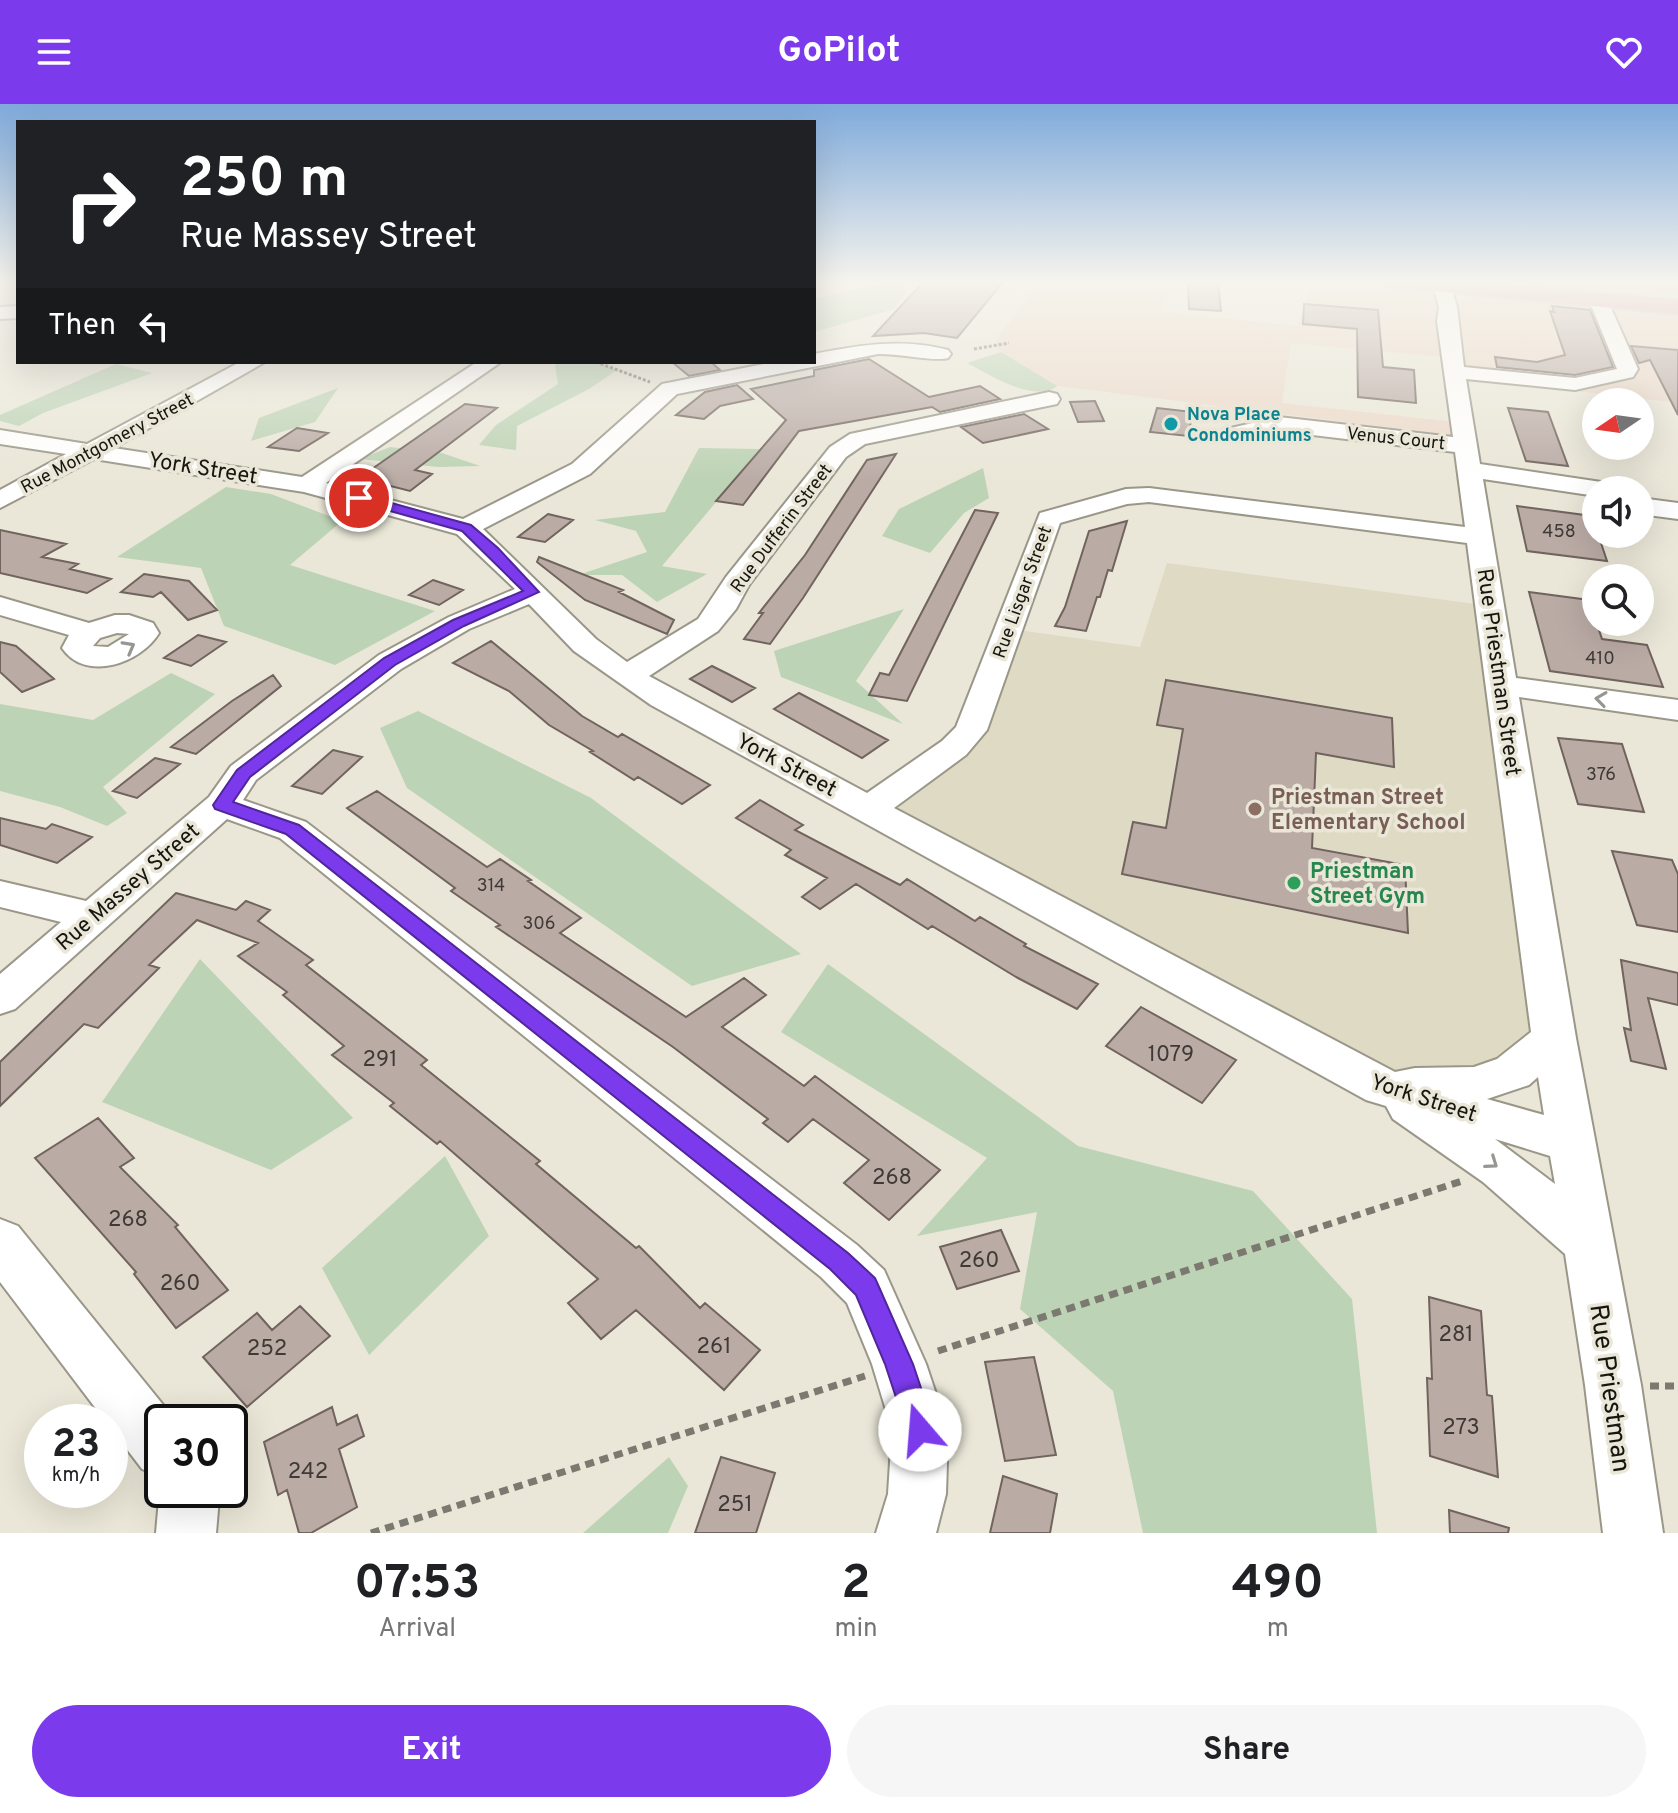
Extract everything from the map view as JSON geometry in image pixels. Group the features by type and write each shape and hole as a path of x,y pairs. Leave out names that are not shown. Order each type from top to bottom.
{"street":[{"path":"816,360 876,348"},
{"path":"918,348 941,354"},
{"name":"Rue Priestman Street","path":"1452,348 1554,1038 1574,1143"},
{"path":"1456,372 1575,384 1626,373 1628,369 1619,348"},
{"name":"Rue Montgomery Street","path":"0,500 251,364"},
{"path":"306,485 488,364"},
{"path":"466,528 581,469 670,389 795,364"},
{"name":"Rue Dufferin Street","path":"627,676 708,625 722,609 736,583 838,452 858,439 1049,399"},
{"name":"Venus Court","path":"1230,435 1279,424 1470,466"},
{"name":"York Street","path":"0,437 306,485 466,528 493,551 585,645 662,698 1382,1087 1574,1143"},
{"path":"1470,466 1582,485"},
{"path":"1470,466 1582,495"},
{"name":"Rue Lisgar Street","path":"870,808 954,748 971,730 1049,518 1126,497 1149,495 1480,537"},
{"path":"1654,497 1678,500"},
{"path":"1654,508 1678,511"},
{"name":"Rue Massey Street","path":"0,998 222,805 243,773 390,662 459,623 532,592"},
{"path":"0,606 90,632"},
{"path":"1502,685 1678,710"},
{"path":"222,805 293,830 839,1261 866,1287 899,1364 920,1430 917,1494 906,1533"},
{"path":"0,894 91,916"},
{"path":"1382,1087 1474,1085 1513,1072 1554,1038"},
{"path":"1382,1087 1500,1168 1589,1243"},
{"name":"Rue Priestman","path":"1574,1143 1633,1533"},
{"path":"0,1242 144,1426"},
{"path":"186,1533 188,1508"}],"path":[{"path":"974,349 982,348"},
{"path":"601,364 659,385"},
{"path":"938,1351 1466,1180"},
{"path":"371,1533 865,1376"}],"shaded area":[{"path":"995,348 1290,348 1282,403 1464,423 1466,437 1057,386"},
{"path":"1342,348 1678,348 1678,403 1654,400 1654,388 1582,388 1582,392 1457,377 1454,358"},
{"path":"1167,563 1491,606 1554,1038 1513,1072 1382,1087 870,808 953,748 1010,629 1140,647"}],"green space":[{"path":"1001,352 1057,386 1048,391 1024,390 967,363"},
{"path":"116,364 152,373 43,413 19,426 0,421 0,415"},
{"path":"601,364 617,370 589,389 517,426 516,450 479,445 496,425 558,384 555,365"},
{"path":"338,388 315,422 251,441 259,418"},
{"path":"390,447 442,453 480,466 438,467 360,459"},
{"path":"699,448 761,449 662,566 707,574 657,602 622,575 578,575 647,552 636,531 595,520 665,512"},
{"path":"983,468 989,498 964,513 930,553 882,536 899,509"},
{"path":"226,487 271,494 342,521 290,565 435,611 335,665 224,626 201,568 117,557"},
{"path":"904,609 856,681 903,724 781,677 774,651"},
{"path":"171,673 215,694 103,787 127,813 107,826 60,807 0,791 0,704 93,720"},
{"path":"418,711 591,798 801,954 692,986 407,788 380,728"},
{"path":"200,959 353,1118 271,1170 102,1102"},
{"path":"828,964 1078,1146 1253,1191 1352,1299 1377,1533 1143,1533 1113,1391 1020,1309 1037,1212 917,1236 987,1158 781,1032"},
{"path":"445,1156 489,1236 369,1355 322,1268"},
{"path":"669,1457 688,1486 668,1533 583,1533"}],"building":[{"path":"1357,348 1381,348 1383,367 1414,370 1416,403 1358,397"},
{"path":"1563,348 1605,348 1613,367 1575,375 1497,367 1495,357 1537,362 1565,355"},
{"path":"1632,348 1678,350 1678,415 1650,360 1639,363"},
{"path":"869,359 929,397 980,386 1000,399 940,412 932,407 799,431 743,505 716,501 786,420 751,389 814,376 814,370"},
{"path":"674,364 713,364 720,370 689,376"},
{"path":"737,385 753,399 720,406 704,419 676,415 705,392"},
{"path":"1095,401 1104,421 1078,422 1070,402"},
{"path":"465,404 497,408 415,470 432,474 410,491 359,478"},
{"name":"Nova Place Condominiums","path":"1157,408 1193,412 1188,436 1150,432"},
{"path":"1508,408 1548,412 1568,466 1526,461"},
{"path":"1024,414 1048,429 983,443 961,427"},
{"path":"297,428 328,433 299,451 268,447"},
{"path":"896,454 770,644 744,639 763,613 759,613 805,555 867,460"},
{"path":"1517,506 1582,515 1582,548 1603,548 1607,561 1527,551"},
{"path":"975,510 998,513 907,701 869,695 880,673 889,675"},
{"path":"548,514 573,520 545,542 518,537"},
{"path":"1127,521 1112,571 1108,570 1086,631 1055,626 1065,607 1089,531"},
{"path":"0,530 66,544 42,557 78,564 70,569 111,579 87,593 0,573"},
{"path":"539,557 623,590 619,592 674,620 667,634 585,600 537,562"},
{"path":"144,574 189,581 217,610 188,620 161,592 153,597 121,592"},
{"path":"433,580 463,590 439,605 409,595"},
{"path":"1529,592 1582,599 1582,636 1601,636 1602,639 1647,645 1663,687 1550,671"},
{"path":"198,635 226,642 191,666 164,658"},
{"path":"491,641 582,716 618,737 622,734 710,785 682,804 638,777 634,780 590,752 593,751 549,725 509,691 453,663"},
{"path":"0,642 16,646 54,679 22,692 0,672"},
{"path":"712,666 755,688 732,702 690,679"},
{"path":"273,675 281,686 196,754 171,747 232,701"},
{"name":"Priestman Street Elementary School","path":"1166,680 1392,718 1394,767 1316,753 1312,848 1405,865 1408,933 1122,874 1133,822 1166,828 1183,729 1157,725"},
{"path":"799,693 888,740 862,758 774,709"},
{"path":"1558,738 1622,744 1644,812 1578,804"},
{"path":"333,750 362,757 322,794 292,786"},
{"path":"155,758 180,764 137,798 113,791"},
{"path":"377,791 487,867 500,859 531,880 528,881 581,918 560,933 686,1017 744,978 766,995 722,1027 804,1086 815,1076 940,1170 889,1220 844,1183 869,1160 813,1119 788,1142 763,1123 768,1119 673,1047 496,927 500,925 451,891 455,888 347,808"},
{"path":"760,800 803,825 795,830 900,885 907,879 975,921 980,917 1026,944 1024,946 1098,984 1077,1009 1016,977 932,926 928,929 856,884 820,909 802,897 827,878 785,855 791,850 736,818"},
{"path":"0,818 46,829 52,824 92,837 57,863 0,845"},
{"path":"1612,851 1672,860 1678,874 1678,932 1637,925"},
{"path":"176,893 236,910 246,901 270,910 258,921 313,960 306,965 427,1060 421,1065 540,1161 536,1164 636,1248 639,1246 700,1308 705,1303 760,1350 724,1390 636,1310 601,1339 568,1303 598,1279 440,1141 437,1144 390,1106 394,1103 332,1055 344,1046 283,995 287,992 238,956 258,943 197,920 149,965 159,968 98,1028 84,1024 0,1106 0,1062"},
{"path":"1621,960 1678,973 1678,1005 1648,998 1666,1069 1631,1061 1624,1028 1631,1030"},
{"path":"1141,1007 1236,1060 1202,1103 1106,1046"},
{"path":"98,1118 134,1158 120,1167 178,1225 175,1227 228,1290 176,1328 134,1274 136,1272 35,1158"},
{"path":"1001,1230 1019,1271 957,1289 940,1247"},
{"path":"1429,1297 1481,1311 1487,1395 1492,1396 1498,1477 1430,1456 1427,1378 1432,1379"},
{"path":"300,1306 330,1336 248,1406 203,1357 257,1313 272,1330"},
{"path":"1034,1357 1056,1455 1005,1461 985,1362"},
{"path":"332,1407 337,1425 357,1415 364,1436 339,1449 357,1507 311,1533 299,1533 287,1490 278,1495 264,1442"},
{"path":"721,1457 775,1473 756,1533 695,1533"},
{"path":"1003,1476 1057,1494 1050,1533 990,1533"},
{"path":"1449,1510 1509,1528 1508,1533 1450,1533"}],"place":[{"name":"Nova Place Condominiums","path":"1171,424"},
{"name":"Priestman Street Elementary School","path":"1255,809"},
{"name":"Priestman Street Gym","path":"1294,883"}],"route":[{"path":"359,498 466,528 532,592 459,623 390,662 243,773 222,805 293,830 839,1261 866,1287 899,1364 920,1430"}]}
